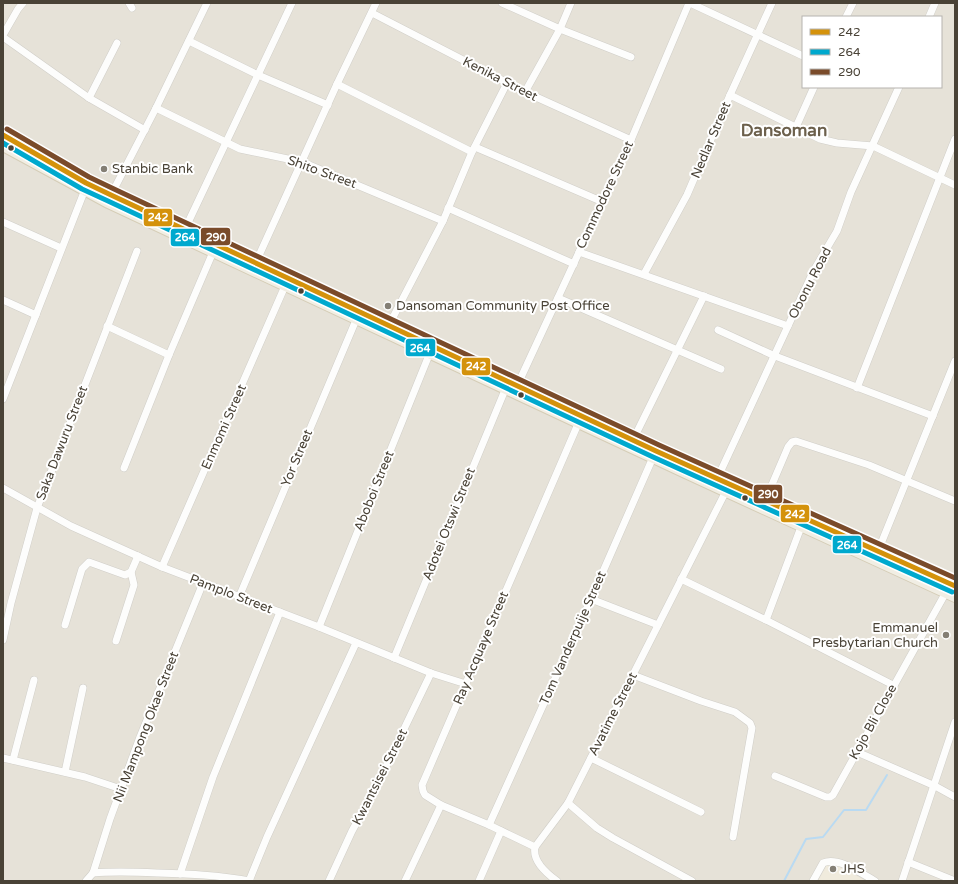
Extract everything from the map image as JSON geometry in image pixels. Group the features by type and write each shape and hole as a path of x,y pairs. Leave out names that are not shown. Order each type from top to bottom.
{"main road":[{"path":"3,135 111,195 656,451 955,586"},
{"path":"3,147 84,192 652,459 955,598"}],"street":[{"path":"23,3 3,36 88,98 144,130"},
{"path":"111,195 189,42 207,3"},
{"path":"185,229 292,3"},
{"path":"256,262 337,84 376,3"},
{"path":"502,3 560,29 631,57"},
{"path":"525,92 560,29 571,3"},
{"path":"689,3 802,56"},
{"name":"Commodore Street","path":"517,386 631,140 689,3"},
{"name":"Nedlar Street","path":"644,274 687,195 772,3"},
{"path":"846,16 853,3"},
{"path":"930,16 936,3"},
{"name":"Kenika Street","path":"372,13 525,92 631,140"},
{"path":"189,42 258,75 328,105"},
{"path":"88,98 117,43"},
{"path":"389,325 443,221 473,149 507,83"},
{"path":"337,84 473,149 603,202"},
{"path":"796,127 814,88"},
{"name":"Obonu Road","path":"717,478 814,270 838,231 851,192 899,88"},
{"path":"730,95 820,139 837,143 873,146 955,185"},
{"name":"Shito Street","path":"156,108 240,149 302,162 443,221"},
{"path":"857,388 955,139"},
{"path":"3,399 6,381 36,315 84,192"},
{"path":"448,208 574,264"},
{"path":"3,222 61,248"},
{"name":"Saka Dawuru Street","path":"3,640 11,603 37,508 137,251"},
{"path":"124,468 169,355 213,252"},
{"path":"580,252 788,326"},
{"name":"Enmomi Street","path":"162,567 285,286"},
{"path":"633,440 704,296"},
{"path":"558,298 721,369"},
{"path":"3,300 36,315"},
{"name":"Yor Street","path":"239,597 356,320"},
{"path":"107,326 169,355"},
{"path":"718,330 775,356 933,416"},
{"name":"Aboboi Street","path":"319,627 429,355"},
{"path":"874,562 955,361"},
{"name":"Adotei Otswi Street","path":"394,658 505,390"},
{"name":"Ray Acquaye Street","path":"501,831 441,805 425,795 422,785 578,424"},
{"path":"766,501 788,447 792,442 796,441 869,465 955,501"},
{"name":"Tom Vanderpuije Street","path":"489,825 656,451"},
{"name":"Pamplo Street","path":"3,488 71,526 162,567 319,627 431,673 466,684"},
{"name":"Avatime Street","path":"535,847 568,803 725,492"},
{"path":"766,620 800,527"},
{"path":"116,641 134,585 131,572 138,556"},
{"path":"65,625 82,569 89,562 125,575 131,572"},
{"path":"681,579 766,620 893,685"},
{"name":"Nii Mampong Okae Street","path":"93,873 110,819 140,736 203,583"},
{"name":"Kojo Bli Close","path":"775,776 826,797 833,795 945,594"},
{"path":"591,599 658,625"},
{"path":"180,874 213,777 280,612"},
{"path":"86,881 93,873 109,872 219,876 250,881 267,837 356,643"},
{"name":"Kwantsisei Street","path":"329,881 352,831 377,785 431,673"},
{"path":"633,675 701,701 735,712 750,722 752,728 733,837"},
{"path":"13,760 34,680"},
{"path":"64,772 83,688"},
{"path":"902,881 955,722"},
{"path":"857,752 934,786 955,797"},
{"path":"3,758 64,772 121,789"},
{"path":"591,758 701,812"},
{"path":"568,803 597,828 692,881"},
{"path":"405,881 441,805"},
{"path":"479,881 501,831 535,847 534,852 537,861 557,881"},
{"path":"813,881 823,863 832,860 845,865 875,881"},
{"path":"908,862 955,881"}],"shaded area":[{"path":"3,3 955,3 955,881 3,881"},
{"name":"JHS","path":"828,863 835,864 866,881 818,881"}],"waterway":[{"path":"784,881 806,839 823,837 844,810 866,810 887,775"}],"transit line":[{"name":"290","path":"7,129 89,177 114,189 659,445 955,578"},
{"name":"242","path":"3,135 86,183 111,195 656,451 955,586"},
{"name":"264","path":"3,143 82,189 653,457 952,592"}],"place":[{"name":"Stanbic Bank","path":"104,169"},
{"name":"Dansoman Community Post Office","path":"388,306"},
{"name":"Emmanuel Presbytarian Church","path":"946,635"},
{"name":"JHS","path":"833,869"}],"district":[{"name":"Dansoman","path":"784,130"}]}
